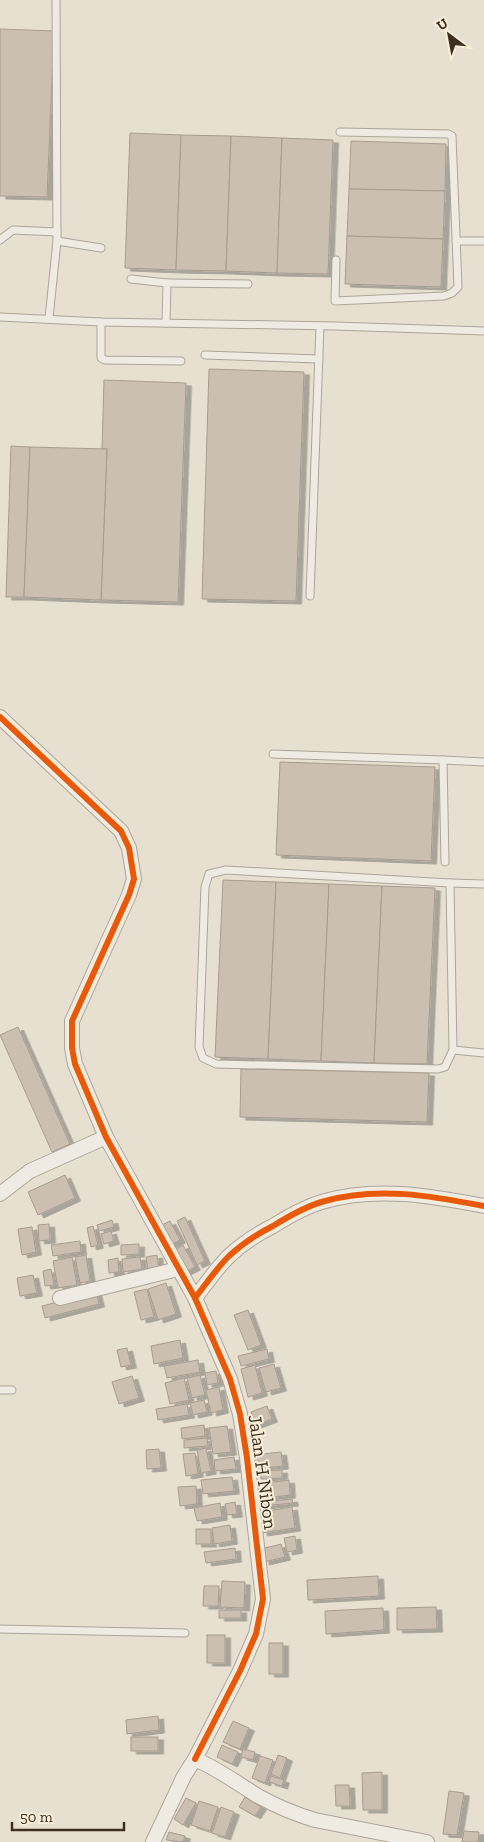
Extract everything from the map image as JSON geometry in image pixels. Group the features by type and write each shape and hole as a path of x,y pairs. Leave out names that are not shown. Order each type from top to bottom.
{"street":[{"name":"Jalan H Nibon","path":"0,717 121,831 128,848 134,879 130,895 72,1021 72,1048 75,1064 106,1137 195,1298 230,1379 240,1414 247,1458 263,1600 259,1623 248,1652 195,1759 184,1776 153,1842"},
{"path":"0,1194 30,1171 106,1137"},
{"path":"195,1298 229,1256 246,1242 292,1214 324,1201 357,1195 384,1193 452,1200 484,1206"},
{"path":"60,1298 178,1269"},
{"path":"195,1759 217,1769 260,1797 299,1815 315,1820 427,1842"}],"lane":[{"path":"49,318 57,240 56,0"},
{"path":"336,260 335,301 444,296 452,294 458,287 452,136 448,134 340,132"},
{"path":"0,240 13,230 57,232"},
{"path":"57,240 101,248"},
{"path":"456,241 484,241"},
{"path":"131,279 167,283 248,284"},
{"path":"166,322 167,283"},
{"path":"0,317 101,322 320,326 484,332"},
{"path":"101,322 101,358 105,360 181,361"},
{"path":"310,596 320,326"},
{"path":"205,355 319,359"},
{"path":"273,754 484,762"},
{"path":"443,760 445,862"},
{"path":"450,883 454,1050 445,1067 438,1069 216,1064 203,1058 199,1047 205,887 209,874 226,870 484,884"},
{"path":"454,1050 484,1053"},
{"path":"0,1390 12,1390"},
{"path":"0,1630 184,1633"}],"building":[{"path":"0,29 54,31 47,197 0,196"},
{"path":"130,133 181,135 176,270 125,268"},
{"path":"181,135 231,136 226,271 176,270"},
{"path":"231,136 282,138 277,273 226,271"},
{"path":"282,138 333,140 328,274 277,273"},
{"path":"351,141 446,144 445,191 349,189"},
{"path":"349,189 445,191 443,239 347,236"},
{"path":"347,236 443,239 441,287 345,284"},
{"path":"209,369 304,372 296,601 202,599"},
{"path":"104,380 186,383 178,602 101,600 107,449 102,449"},
{"path":"11,446 30,447 24,597 6,597"},
{"path":"30,447 107,449 101,600 24,597"},
{"path":"280,762 435,767 431,861 276,855"},
{"path":"223,880 276,882 268,1059 215,1057"},
{"path":"276,882 329,884 321,1061 268,1059"},
{"path":"329,884 382,886 374,1063 321,1061"},
{"path":"382,886 435,888 427,1064 374,1063"},
{"path":"18,1027 70,1144 52,1152 0,1035"},
{"path":"241,1069 429,1073 427,1122 240,1117"},
{"path":"65,1175 75,1198 38,1215 28,1192"},
{"path":"185,1217 205,1261 197,1265 177,1221"},
{"path":"112,1220 114,1227 99,1231 97,1225"},
{"path":"170,1221 180,1240 169,1246 160,1226"},
{"path":"49,1224 50,1240 39,1241 38,1225"},
{"path":"93,1226 98,1245 91,1247 87,1228"},
{"path":"32,1227 36,1252 22,1255 18,1229"},
{"path":"111,1231 114,1241 104,1244 101,1234"},
{"path":"80,1241 81,1252 53,1256 51,1245"},
{"path":"139,1244 139,1254 121,1255 121,1245"},
{"path":"183,1245 195,1267 183,1273 171,1252"},
{"path":"86,1255 90,1281 80,1283 75,1257"},
{"path":"157,1255 159,1269 148,1271 146,1257"},
{"path":"72,1257 77,1285 58,1288 53,1261"},
{"path":"140,1257 142,1269 123,1272 122,1259"},
{"path":"118,1258 119,1272 109,1273 108,1260"},
{"path":"51,1269 54,1285 45,1286 43,1271"},
{"path":"33,1275 37,1293 20,1296 17,1278"},
{"path":"166,1283 176,1314 158,1320 148,1289"},
{"path":"147,1289 154,1317 141,1320 134,1292"},
{"path":"96,1292 99,1304 45,1318 42,1306"},
{"path":"248,1310 261,1345 248,1350 234,1315"},
{"path":"180,1340 183,1358 154,1364 151,1346"},
{"path":"127,1348 131,1365 121,1367 117,1350"},
{"path":"267,1349 269,1359 241,1366 238,1356"},
{"path":"198,1360 200,1372 167,1378 164,1366"},
{"path":"274,1364 281,1388 266,1392 259,1368"},
{"path":"255,1365 262,1393 248,1397 241,1369"},
{"path":"216,1371 218,1383 207,1385 205,1373"},
{"path":"200,1375 205,1395 192,1398 187,1378"},
{"path":"132,1376 139,1398 119,1404 112,1382"},
{"path":"184,1378 189,1400 170,1404 165,1383"},
{"path":"219,1387 223,1410 211,1413 206,1390"},
{"path":"204,1400 207,1412 193,1415 190,1403"},
{"path":"187,1404 189,1415 158,1420 156,1409"},
{"path":"267,1406 272,1419 256,1425 251,1412"},
{"path":"204,1425 205,1436 182,1439 181,1428"},
{"path":"227,1426 231,1452 213,1454 209,1428"},
{"path":"207,1438 208,1446 184,1448 184,1440"},
{"path":"206,1448 211,1471 201,1473 197,1450"},
{"path":"159,1449 161,1468 147,1469 146,1450"},
{"path":"281,1452 283,1466 255,1469 253,1455"},
{"path":"195,1453 198,1474 186,1476 183,1454"},
{"path":"234,1457 236,1469 215,1471 214,1460"},
{"path":"282,1470 282,1478 261,1479 261,1471"},
{"path":"232,1477 234,1491 203,1494 201,1480"},
{"path":"289,1480 290,1495 260,1499 258,1484"},
{"path":"196,1486 197,1504 180,1506 178,1487"},
{"path":"292,1499 293,1503 262,1506 261,1502"},
{"path":"235,1502 237,1514 227,1515 225,1504"},
{"path":"220,1503 222,1517 197,1521 194,1508"},
{"path":"292,1507 295,1528 262,1533 260,1512"},
{"path":"230,1525 232,1541 214,1544 212,1528"},
{"path":"196,1529 211,1529 211,1544 196,1544"},
{"path":"295,1536 297,1550 287,1552 284,1538"},
{"path":"281,1544 285,1557 264,1562 261,1549"},
{"path":"235,1548 236,1559 206,1563 204,1552"},
{"path":"378,1576 379,1596 308,1600 307,1580"},
{"path":"222,1581 245,1582 244,1608 220,1607"},
{"path":"204,1586 219,1586 218,1606 203,1606"},
{"path":"436,1607 437,1629 397,1630 397,1608"},
{"path":"383,1608 384,1630 326,1634 325,1611"},
{"path":"219,1610 241,1610 241,1618 219,1618"},
{"path":"207,1635 225,1635 225,1663 207,1663"},
{"path":"269,1643 283,1643 283,1674 269,1674"},
{"path":"158,1716 159,1730 127,1734 126,1720"},
{"path":"233,1721 249,1728 240,1749 223,1742"},
{"path":"131,1737 158,1737 158,1751 131,1751"},
{"path":"222,1745 238,1752 232,1764 217,1757"},
{"path":"243,1749 255,1752 253,1760 241,1757"},
{"path":"278,1755 287,1758 280,1778 271,1774"},
{"path":"260,1756 273,1760 265,1783 252,1778"},
{"path":"382,1772 382,1810 363,1810 362,1773"},
{"path":"271,1776 284,1780 282,1786 269,1782"},
{"path":"335,1785 349,1785 350,1806 336,1806"},
{"path":"449,1791 464,1793 457,1835 443,1834"},
{"path":"245,1797 261,1807 255,1816 239,1807"},
{"path":"186,1798 196,1803 183,1825 174,1819"},
{"path":"199,1801 218,1807 210,1831 191,1825"},
{"path":"221,1807 234,1812 225,1837 212,1833"},
{"path":"464,1831 479,1832 478,1842 462,1842"},
{"path":"169,1832 185,1836 183,1842 166,1840"}],"cycle path":[{"path":"0,717 121,831 129,848 134,879 129,895 72,1021 72,1048 75,1064 106,1137 195,1298"},
{"path":"195,1759 240,1671 256,1634 263,1599 247,1458 240,1414 230,1379 195,1298 220,1266 239,1247 291,1215 318,1203 345,1196 384,1193 425,1196 484,1206"}]}
